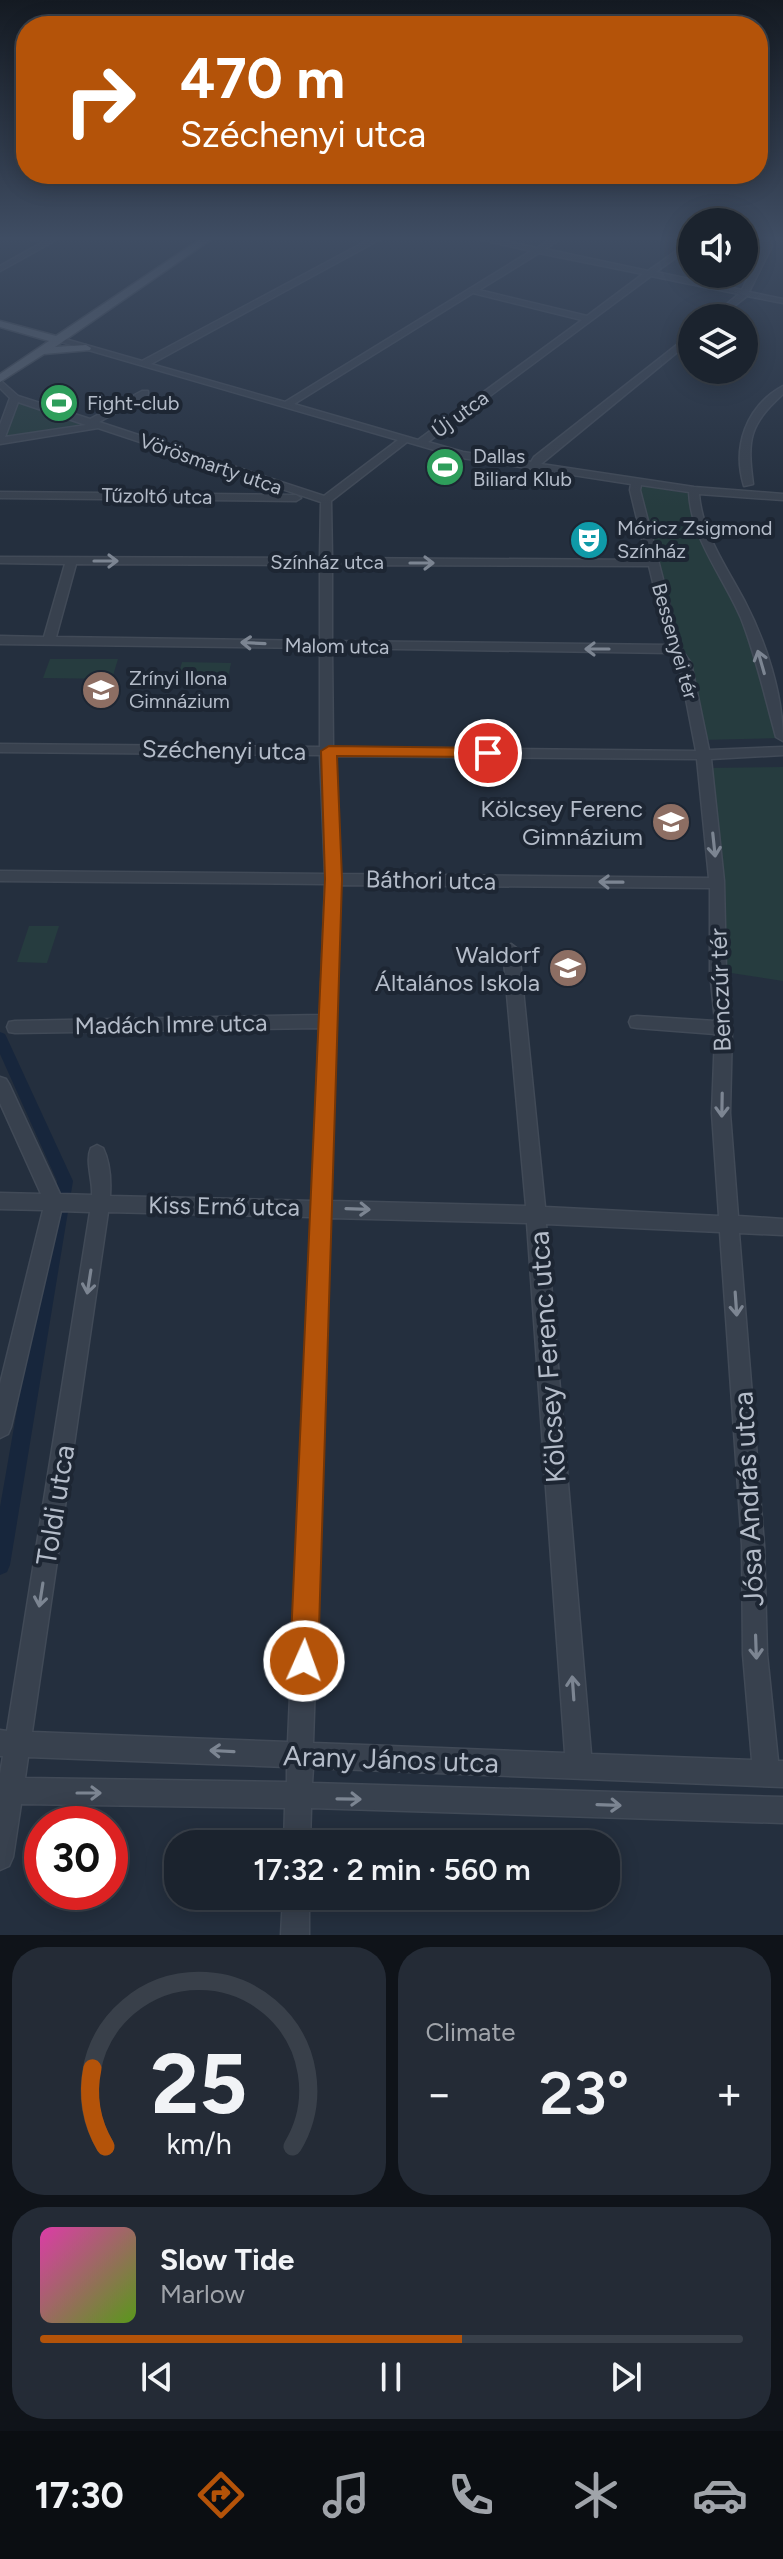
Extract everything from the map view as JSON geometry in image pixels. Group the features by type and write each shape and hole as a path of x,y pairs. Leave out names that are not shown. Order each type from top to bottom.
{"main road":[{"path":"9,326 54,339"},
{"path":"27,331 56,326"},
{"path":"54,339 68,326"},
{"path":"0,370 73,326"},
{"path":"27,331 36,350"},
{"path":"0,381 36,350 86,348"}],"street":[{"path":"144,364 214,326"},
{"path":"288,404 415,326"},
{"name":"Új utca","path":"420,443 580,326"},
{"path":"54,339 462,455 694,490 783,497"},
{"path":"534,467 538,459 678,347"},
{"path":"0,381 15,398 0,439 94,424 145,393"},
{"path":"748,484 743,446 748,423 783,389"},
{"name":"Vörösmarty utca","path":"15,398 320,499"},
{"path":"298,1830 333,879 326,737 326,562 320,499 405,439"},
{"name":"Bessenyei tér","path":"637,482 635,490 675,649 685,663 704,755"},
{"path":"694,490 707,541 755,641 783,737"},
{"name":"Tűzoltó utca","path":"0,495 320,499"},
{"name":"Színház utca","path":"0,560 655,563"},
{"path":"49,640 71,561"},
{"name":"Malom utca","path":"0,640 327,647 675,649"},
{"name":"Széchenyi utca","path":"0,748 704,755 783,751"},
{"name":"Benczúr tér","path":"704,755 717,883 718,971 724,1028 721,1113 730,1226"},
{"name":"Báthori utca","path":"0,876 717,883"},
{"name":"Kölcsey Ferenc utca","path":"511,950 536,1215 579,1766"},
{"name":"Madách Imre utca","path":"15,1027 327,1021"},
{"path":"637,1022 724,1028"},
{"path":"0,1084 57,1203 0,1427"},
{"name":"Toldi utca","path":"0,1857 10,1743 92,1205 102,1182 97,1153"},
{"name":"Kiss Ernő utca","path":"0,1201 536,1215 783,1227"},
{"name":"Jósa András utca","path":"730,1226 753,1545 755,1654 774,1773"},
{"name":"Arany János utca","path":"10,1743 774,1773"},
{"name":"Arany János utca","path":"6,1791 299,1795 783,1810"},
{"path":"295,1935 296,1910"}],"green space":[{"path":"15,398 97,425 0,438"},
{"path":"636,485 693,494 755,641 783,738 700,740 685,663 675,649"},
{"path":"50,659 118,659 112,679 43,678"},
{"path":"182,662 231,663 228,678 178,677"},
{"path":"783,767 783,981 718,971 706,768"},
{"path":"29,926 59,926 47,963 17,962"}],"waterway":[{"path":"0,1038 65,1181 0,1565"}],"place":[{"name":"Fight-club","path":"59,403"},
{"name":"Dallas Biliard Klub","path":"445,467"},
{"name":"Móricz Zsigmond Színház","path":"589,540"},
{"name":"Zrínyi Ilona Gimnázium","path":"101,690"},
{"name":"Kölcsey Ferenc Gimnázium","path":"671,822"},
{"name":"Waldorf Általános Iskola","path":"568,968"}],"route":[{"path":"304,1661 333,879 329,751 488,753"}]}
